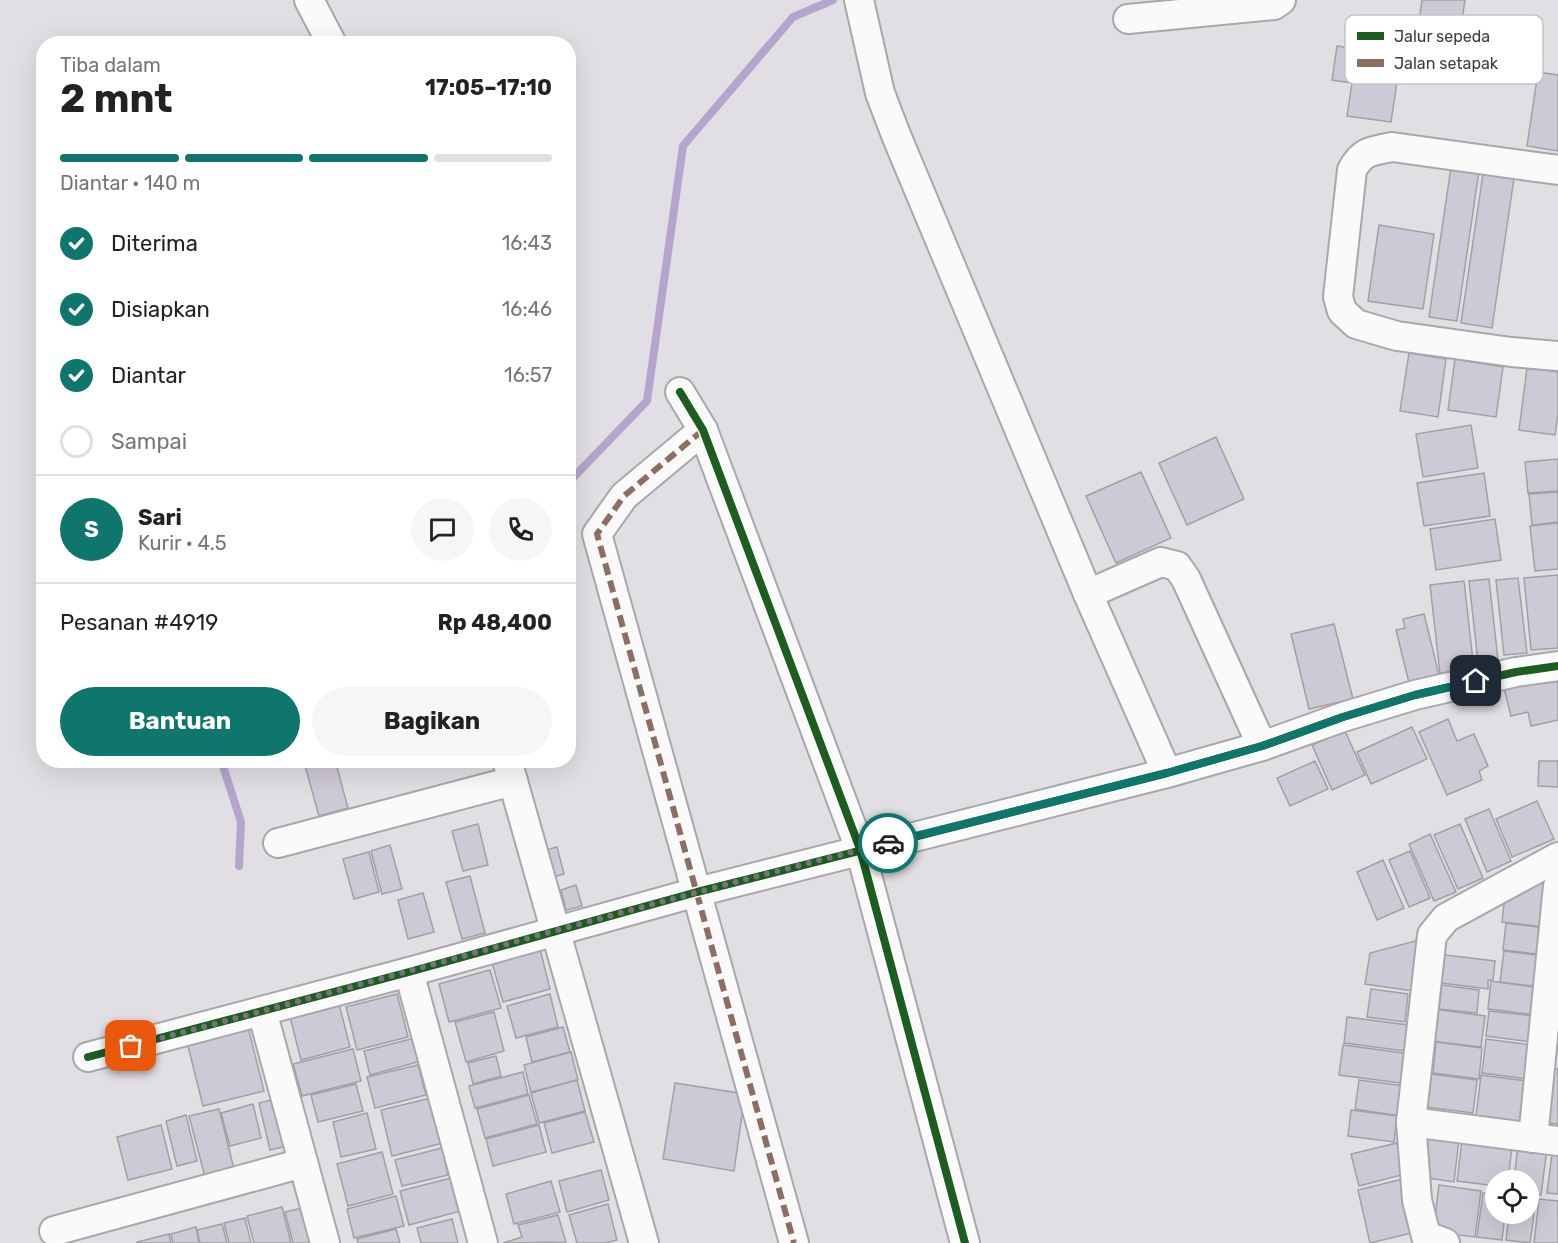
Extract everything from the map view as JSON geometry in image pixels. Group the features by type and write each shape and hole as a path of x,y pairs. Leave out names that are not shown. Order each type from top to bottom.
{"street":[{"path":"309,0 328,36"},
{"path":"1128,19 1274,5 1281,0"},
{"path":"861,9 880,93 896,135 1088,594 1167,773"},
{"path":"1558,170 1392,147 1367,152 1358,159 1352,170 1338,297 1342,311 1356,324 1397,336 1511,352 1558,356"},
{"path":"680,392 703,430 860,849 965,1243"},
{"path":"703,430 624,496 597,534 794,1243"},
{"path":"1088,594 1161,562 1177,566 1186,579 1262,746"},
{"path":"88,1057 860,849 1167,773 1262,746 1343,717 1415,695 1516,672 1558,666"},
{"path":"278,843 510,771 644,1243"},
{"path":"1435,1239 1417,1200 1411,1122 1432,935 1446,918 1558,857"},
{"path":"1411,1122 1545,1139 1558,886"},
{"path":"409,972 483,1243"},
{"path":"261,1011 325,1243"},
{"path":"54,1231 303,1163"}],"building":[{"path":"1422,0 1465,0 1463,15 1420,15"},
{"path":"1337,46 1345,47 1345,82 1332,80"},
{"path":"1543,73 1558,75 1558,151 1527,146 1536,84 1543,84"},
{"path":"1352,84 1397,84 1391,122 1347,116"},
{"path":"1451,167 1479,171 1457,321 1429,317"},
{"path":"1483,174 1514,178 1492,328 1461,323"},
{"path":"1379,225 1434,234 1423,309 1368,301"},
{"path":"1409,353 1446,359 1438,417 1400,411"},
{"path":"1455,359 1503,367 1496,417 1448,410"},
{"path":"1527,368 1558,372 1558,414 1555,435 1519,430"},
{"path":"1471,425 1478,468 1423,477 1416,434"},
{"path":"1216,437 1244,499 1187,525 1159,463"},
{"path":"1558,459 1558,491 1528,493 1525,462"},
{"path":"1141,472 1171,538 1116,563 1086,496"},
{"path":"1484,473 1490,516 1424,526 1417,483"},
{"path":"1558,492 1558,522 1532,525 1529,494"},
{"path":"1495,519 1501,560 1436,570 1430,529"},
{"path":"1558,523 1558,569 1535,571 1530,526"},
{"path":"1558,575 1558,648 1531,650 1524,578"},
{"path":"1518,578 1527,653 1504,655 1496,580"},
{"path":"1489,579 1498,660 1478,662 1469,581"},
{"path":"1464,581 1474,670 1440,673 1430,585"},
{"path":"1424,614 1439,675 1409,683 1396,630 1405,628 1403,619"},
{"path":"1334,624 1353,699 1309,709 1291,634"},
{"path":"1558,671 1558,720 1531,726 1528,712 1511,716 1503,684"},
{"path":"1448,719 1457,741 1474,734 1488,766 1479,771 1482,780 1447,795 1419,732"},
{"path":"1412,727 1427,759 1371,784 1357,752"},
{"path":"1345,731 1365,775 1332,790 1312,745"},
{"path":"1315,761 1328,789 1290,806 1277,778"},
{"path":"1539,761 1558,761 1558,787 1538,786"},
{"path":"306,768 337,768 348,808 319,816"},
{"path":"1537,801 1554,839 1512,857 1496,819"},
{"path":"1489,809 1511,861 1487,872 1465,819"},
{"path":"478,824 488,865 463,871 452,831"},
{"path":"1460,824 1483,878 1458,889 1434,835"},
{"path":"1430,834 1456,892 1434,901 1409,844"},
{"path":"390,845 402,889 382,894 371,851"},
{"path":"557,847 564,874 553,877 546,850"},
{"path":"1410,851 1430,898 1409,907 1389,860"},
{"path":"369,852 379,892 354,899 343,859"},
{"path":"1383,860 1404,908 1377,920 1357,872"},
{"path":"1541,875 1549,885 1544,927 1502,922 1505,894"},
{"path":"470,876 485,933 462,939 446,882"},
{"path":"576,885 582,906 566,910 561,890"},
{"path":"423,893 434,932 408,939 398,900"},
{"path":"1506,923 1546,928 1544,955 1503,950"},
{"path":"1419,940 1413,991 1365,984 1370,953"},
{"path":"540,949 550,989 503,1002 492,962"},
{"path":"1504,951 1545,956 1541,987 1500,982"},
{"path":"1437,954 1495,961 1493,980 1488,980 1488,989 1434,982"},
{"path":"490,970 501,1008 449,1022 439,984"},
{"path":"1491,981 1540,988 1537,1015 1488,1009"},
{"path":"1442,985 1479,990 1477,1013 1439,1009"},
{"path":"1371,989 1408,994 1405,1022 1367,1017"},
{"path":"397,994 408,1037 357,1050 346,1007"},
{"path":"550,994 558,1027 516,1038 507,1006"},
{"path":"339,1004 350,1047 301,1060 290,1017"},
{"path":"1434,1009 1485,1016 1481,1047 1430,1041"},
{"path":"1489,1011 1535,1016 1532,1042 1486,1036"},
{"path":"494,1012 504,1051 466,1062 455,1022"},
{"path":"1347,1017 1416,1026 1413,1052 1344,1043"},
{"path":"248,1027 264,1091 203,1106 187,1042"},
{"path":"563,1027 570,1052 532,1062 526,1037"},
{"path":"415,1038 421,1061 370,1075 364,1051"},
{"path":"1486,1039 1531,1045 1528,1079 1482,1073"},
{"path":"1436,1042 1482,1048 1479,1079 1433,1073"},
{"path":"1343,1045 1411,1054 1408,1084 1339,1075"},
{"path":"353,1049 361,1081 302,1096 293,1064"},
{"path":"571,1052 578,1080 531,1092 524,1065"},
{"path":"496,1056 501,1076 473,1084 468,1063"},
{"path":"418,1065 426,1095 375,1108 367,1077"},
{"path":"1550,1068 1558,1069 1558,1124 1543,1122"},
{"path":"523,1072 528,1094 475,1108 469,1086"},
{"path":"1423,1073 1477,1080 1473,1113 1419,1106"},
{"path":"1481,1075 1527,1081 1522,1123 1476,1117"},
{"path":"577,1080 585,1111 539,1123 531,1093"},
{"path":"1359,1080 1404,1086 1400,1116 1355,1109"},
{"path":"675,1083 745,1094 734,1171 663,1159"},
{"path":"356,1084 363,1111 318,1122 311,1095"},
{"path":"529,1095 537,1124 485,1138 477,1109"},
{"path":"279,1098 291,1145 270,1150 259,1103"},
{"path":"431,1098 443,1143 392,1156 381,1110"},
{"path":"253,1104 261,1138 230,1146 221,1113"},
{"path":"219,1109 235,1173 206,1181 189,1116"},
{"path":"1351,1110 1397,1116 1394,1142 1348,1136"},
{"path":"585,1112 594,1142 552,1153 544,1123"},
{"path":"367,1113 376,1149 341,1157 333,1122"},
{"path":"186,1115 197,1161 177,1166 166,1121"},
{"path":"161,1125 172,1169 128,1180 117,1137"},
{"path":"539,1125 546,1152 493,1166 486,1139"},
{"path":"1428,1135 1459,1139 1454,1182 1422,1177"},
{"path":"1462,1141 1512,1147 1509,1170 1485,1170 1485,1185 1457,1181"},
{"path":"1397,1143 1405,1174 1359,1186 1351,1154"},
{"path":"1518,1144 1547,1148 1541,1195 1539,1195 1539,1170 1515,1170"},
{"path":"1553,1146 1558,1147 1558,1194 1547,1193"},
{"path":"442,1148 448,1175 402,1186 395,1160"},
{"path":"382,1152 393,1194 348,1206 337,1164"},
{"path":"601,1170 609,1200 567,1212 559,1181"},
{"path":"455,1177 464,1210 409,1225 400,1191"},
{"path":"1407,1178 1420,1231 1370,1243 1358,1190"},
{"path":"551,1181 560,1212 514,1224 506,1194"},
{"path":"1439,1185 1481,1191 1475,1237 1433,1232"},
{"path":"1483,1193 1485,1193 1485,1224 1504,1224 1502,1240 1477,1237"},
{"path":"396,1196 404,1226 354,1238 347,1209"},
{"path":"1539,1199 1558,1201 1558,1243 1534,1243 1536,1224 1539,1224"},
{"path":"608,1204 617,1240 605,1243 577,1243 569,1215"},
{"path":"311,1206 320,1243 293,1243 285,1212"},
{"path":"282,1207 291,1243 254,1243 247,1216"},
{"path":"558,1215 566,1242 503,1243 522,1237 518,1225"},
{"path":"245,1218 251,1243 229,1243 224,1223"},
{"path":"452,1219 458,1243 421,1243 417,1228"},
{"path":"222,1224 227,1243 200,1243 197,1230"},
{"path":"1508,1224 1533,1224 1530,1243 1506,1240"},
{"path":"196,1227 199,1243 173,1243 171,1234"},
{"path":"396,1229 400,1243 358,1243 357,1239"},
{"path":"169,1234 171,1243 137,1243 137,1242"}],"waterway":[{"path":"576,475 647,401 683,146 793,17 833,0"},
{"path":"224,768 241,822 239,866"}],"marked path":[{"path":"703,430 624,496 597,534 794,1243"}],"cycle path":[{"path":"680,392 703,430 860,849 965,1243"},
{"path":"88,1057 409,972 697,892 1167,773 1262,746 1343,717 1415,695 1516,672 1558,666"}],"way so far":[{"path":"131,1046 697,892 888,843"}],"route":[{"path":"888,843 1167,773 1262,746 1343,717 1415,695 1476,681"}]}
